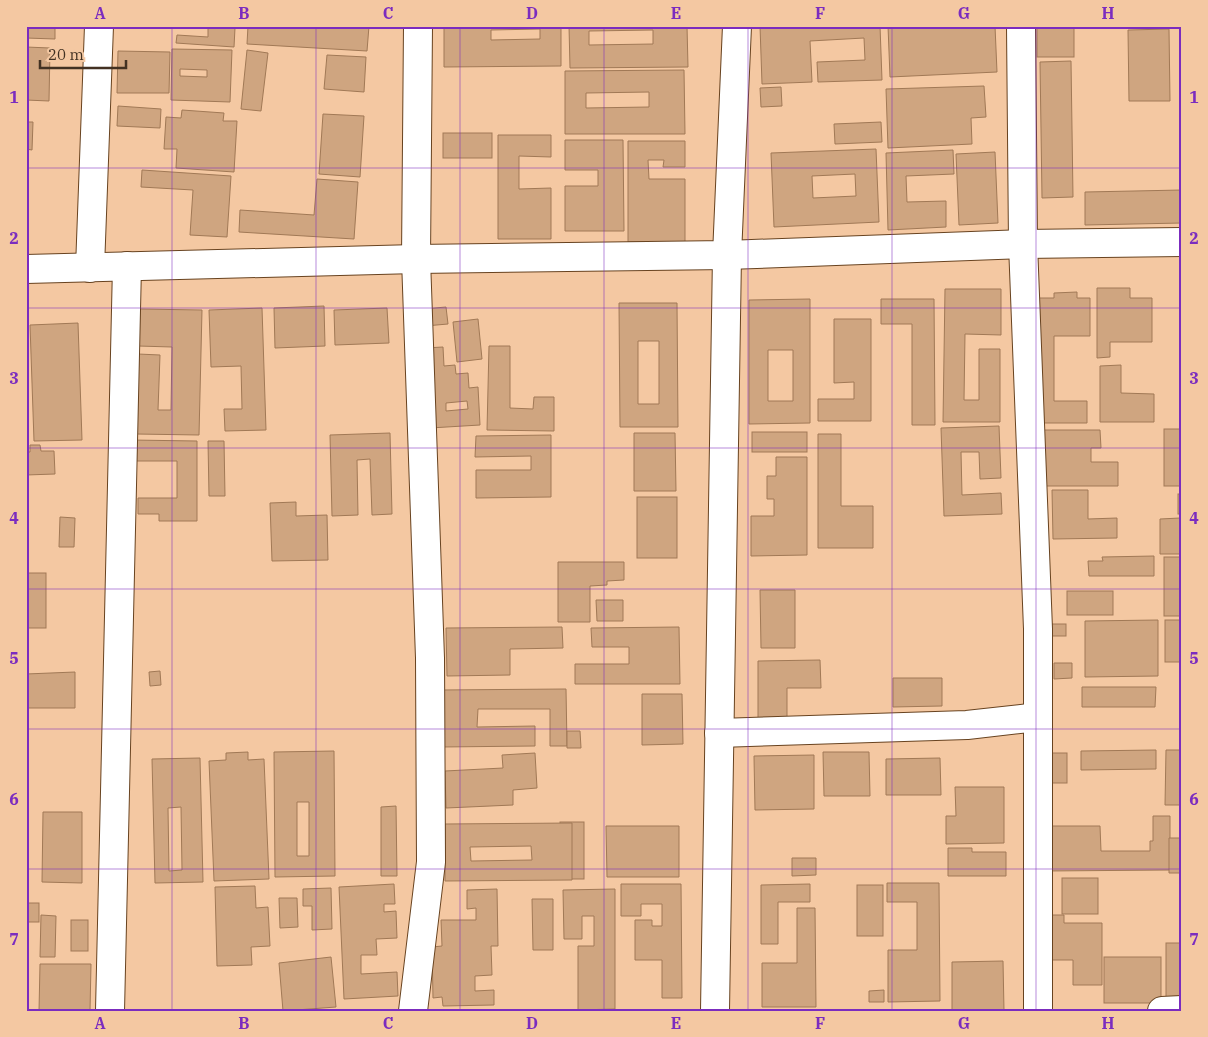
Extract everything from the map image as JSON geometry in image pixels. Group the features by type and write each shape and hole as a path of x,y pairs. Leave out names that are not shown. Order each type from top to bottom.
{"street":[{"path":"90,268 99,26"},
{"path":"413,1011 431,862 430,658 416,260 418,26"},
{"path":"715,1011 727,255 737,26"},
{"path":"1021,26 1022,244 1038,629 1038,1011"},
{"path":"26,269 727,255 1022,244 1182,242"},
{"path":"110,1011 127,266"},
{"path":"719,733 967,725 1038,717"},
{"path":"1162,1011 1182,1010"}],"building":[{"path":"26,26 55,26 55,39 26,38"},
{"path":"248,26 369,26 367,51 247,44"},
{"path":"444,26 561,26 561,66 444,67","holes":["540,29 540,39 491,40 491,30"]},
{"path":"569,26 687,26 688,67 570,68","holes":["653,30 653,44 589,45 589,31"]},
{"path":"760,26 880,26 882,80 818,82 817,62 865,60 864,38 810,41 812,82 762,84"},
{"path":"888,26 995,26 997,72 890,77"},
{"path":"1037,26 1074,26 1074,57 1037,57"},
{"path":"208,27 235,28 234,47 176,43 177,35 208,37"},
{"path":"1169,29 1170,101 1129,101 1128,30"},
{"path":"26,47 50,48 49,101 26,100"},
{"path":"172,49 232,50 230,102 171,100","holes":["180,69 207,70 207,77 180,76"]},
{"path":"247,50 268,53 261,111 241,109"},
{"path":"118,51 170,52 169,93 117,93"},
{"path":"327,55 366,57 364,92 324,89"},
{"path":"1071,61 1073,197 1042,198 1040,62"},
{"path":"684,70 685,134 565,134 565,71","holes":["649,92 649,107 586,108 586,93"]},
{"path":"984,86 986,117 971,118 972,144 888,148 886,89"},
{"path":"781,87 782,106 761,107 760,88"},
{"path":"118,106 161,109 160,128 117,126"},
{"path":"182,110 224,113 223,121 237,121 234,172 176,168 177,149 164,149 166,117 181,118"},
{"path":"323,114 364,116 360,177 319,174"},
{"path":"26,122 33,122 32,150 26,149"},
{"path":"881,122 882,142 835,144 834,124"},
{"path":"443,133 492,133 492,158 443,158"},
{"path":"498,135 551,135 551,157 519,156 519,189 551,188 551,239 498,239"},
{"path":"565,140 623,140 624,231 565,231 565,186 598,186 598,170 565,170"},
{"path":"628,141 685,141 685,167 663,167 664,160 648,160 649,179 685,179 685,242 628,242"},
{"path":"876,149 879,222 774,227 771,153","holes":["855,174 856,196 813,198 812,176"]},
{"path":"953,150 954,174 906,176 907,202 946,201 946,227 888,230 886,153"},
{"path":"995,152 998,223 959,225 956,154"},
{"path":"142,170 231,176 227,237 190,235 193,190 141,187"},
{"path":"317,179 358,182 354,239 239,232 240,210 314,215"},
{"path":"1182,190 1182,223 1085,225 1085,192"},
{"path":"1097,288 1130,288 1130,298 1152,298 1152,342 1110,342 1110,357 1097,358"},
{"path":"945,289 1001,289 1001,335 965,334 964,400 979,400 979,349 1000,349 1000,422 943,422"},
{"path":"1077,292 1077,298 1090,298 1090,336 1054,336 1054,401 1087,401 1087,423 1036,423 1036,298 1054,298 1054,293"},
{"path":"810,299 810,423 749,424 749,300","holes":["768,350 793,350 793,401 768,401"]},
{"path":"881,299 934,299 935,425 912,425 912,324 881,324"},
{"path":"619,303 677,303 678,427 620,427","holes":["638,341 659,341 659,404 638,404"]},
{"path":"324,306 325,346 275,348 274,308"},
{"path":"446,307 448,324 425,326 424,309"},
{"path":"262,308 266,430 225,431 224,409 242,409 241,366 211,367 209,310"},
{"path":"387,308 389,343 335,345 334,310"},
{"path":"139,309 202,310 199,435 136,434 138,354 160,355 158,410 171,410 172,347 138,346"},
{"path":"478,319 482,359 457,362 453,322"},
{"path":"834,319 871,319 871,421 818,421 818,399 854,399 854,382 834,383"},
{"path":"78,323 82,440 34,441 30,325"},
{"path":"489,346 510,346 510,408 533,409 534,397 554,397 554,431 487,430"},
{"path":"443,347 444,366 455,365 456,374 468,373 469,388 478,387 480,425 430,428 425,348","holes":["467,401 468,409 446,411 446,403"]},
{"path":"1121,365 1121,393 1154,394 1154,422 1100,422 1100,366"},
{"path":"999,426 1001,478 980,479 979,452 961,452 962,495 1001,493 1002,514 944,516 941,428"},
{"path":"1164,429 1182,429 1182,486 1164,486"},
{"path":"1037,430 1100,430 1101,448 1091,448 1091,462 1118,462 1118,486 1038,486"},
{"path":"752,432 807,432 807,452 752,452"},
{"path":"390,433 392,514 372,515 370,459 357,460 358,515 332,516 330,435"},
{"path":"634,433 675,433 676,491 634,491"},
{"path":"818,434 841,434 841,506 873,506 873,548 818,548"},
{"path":"551,435 551,497 476,498 476,470 531,470 531,456 475,457 476,436"},
{"path":"131,440 197,441 197,521 159,521 159,514 138,514 138,498 177,498 177,461 131,461"},
{"path":"208,441 224,441 225,496 209,496"},
{"path":"30,445 40,445 41,451 54,451 55,474 26,475 26,452 30,452"},
{"path":"776,457 807,457 807,555 751,556 751,516 774,516 774,499 767,499 767,476 776,476"},
{"path":"1052,490 1088,490 1088,519 1117,518 1117,538 1053,539"},
{"path":"1178,494 1182,494 1182,514 1178,514"},
{"path":"637,497 677,497 677,558 637,558"},
{"path":"296,502 296,516 327,515 328,560 272,561 270,503"},
{"path":"60,517 75,518 74,547 59,547"},
{"path":"1180,518 1182,554 1160,554 1160,519"},
{"path":"1154,556 1154,576 1089,576 1088,561 1103,561 1102,557"},
{"path":"1164,557 1182,557 1182,616 1164,616"},
{"path":"558,562 624,562 624,580 607,581 607,585 590,586 590,622 558,622"},
{"path":"26,573 46,573 46,628 26,628"},
{"path":"760,590 795,590 795,648 761,648"},
{"path":"1067,591 1113,591 1113,615 1067,615"},
{"path":"596,600 623,600 623,621 597,621"},
{"path":"1158,620 1158,676 1085,677 1085,621"},
{"path":"1165,620 1182,620 1182,662 1165,662"},
{"path":"1047,624 1066,624 1066,636 1047,636"},
{"path":"562,627 563,648 510,649 510,675 447,676 446,628"},
{"path":"679,627 680,684 575,684 575,664 629,664 629,647 592,647 591,628"},
{"path":"820,660 821,688 787,688 787,718 758,718 758,661"},
{"path":"1054,663 1072,663 1072,678 1054,679"},
{"path":"160,671 161,685 150,686 149,672"},
{"path":"75,672 75,708 26,708 26,674"},
{"path":"893,678 942,678 942,706 893,707"},
{"path":"1082,687 1156,687 1155,707 1082,707"},
{"path":"566,689 567,746 550,746 550,709 478,709 477,727 535,726 535,746 441,747 440,690"},
{"path":"642,694 682,694 683,744 642,745"},
{"path":"567,731 580,731 581,748 567,748"},
{"path":"1156,750 1156,769 1081,770 1081,751"},
{"path":"1166,750 1182,750 1182,805 1165,805"},
{"path":"334,751 335,876 275,877 274,752","holes":["297,802 309,802 309,856 297,856"]},
{"path":"248,752 248,760 264,759 269,879 214,881 209,761 226,760 226,753"},
{"path":"823,752 869,752 870,796 824,796"},
{"path":"535,753 537,788 513,790 513,805 446,808 445,771 503,768 502,755"},
{"path":"1051,753 1067,753 1067,783 1051,783"},
{"path":"814,755 814,809 755,810 754,756"},
{"path":"200,758 203,882 155,883 152,759","holes":["181,807 182,870 169,871 168,808"]},
{"path":"940,758 941,795 886,795 886,759"},
{"path":"955,787 1004,787 1004,843 946,844 946,816 956,816"},
{"path":"396,806 397,876 381,876 381,807"},
{"path":"43,812 82,812 82,883 42,882"},
{"path":"1153,816 1170,816 1170,870 1045,871 1046,826 1100,826 1101,851 1150,851 1150,841 1153,841"},
{"path":"560,822 584,822 584,879 560,879"},
{"path":"572,823 572,880 445,881 445,824","holes":["531,846 532,860 471,861 470,847"]},
{"path":"606,826 679,826 679,877 607,877"},
{"path":"1169,838 1181,838 1182,873 1169,873"},
{"path":"948,848 972,848 972,852 1006,852 1006,876 948,876"},
{"path":"792,858 816,858 816,875 792,876"},
{"path":"1062,878 1098,878 1098,914 1062,914"},
{"path":"887,883 939,883 940,1001 888,1002 888,950 917,950 917,902 887,902"},
{"path":"394,884 395,904 384,904 384,912 396,911 397,938 376,939 377,955 361,955 361,974 397,972 398,996 344,999 339,887"},
{"path":"621,884 681,884 682,998 662,998 662,960 635,960 635,920 652,920 652,926 662,926 662,904 641,904 641,916 621,916"},
{"path":"810,884 810,902 778,902 778,944 761,944 761,885"},
{"path":"857,885 883,885 883,936 857,936"},
{"path":"255,886 256,908 268,907 270,946 251,947 252,965 217,966 215,887"},
{"path":"331,888 332,929 312,930 312,906 303,906 303,889"},
{"path":"497,889 498,946 491,946 492,975 475,976 475,991 494,990 494,1005 443,1006 442,997 433,998 432,947 442,946 441,920 476,920 476,908 467,909 467,890"},
{"path":"615,889 615,1009 578,1010 578,946 594,946 594,916 582,916 582,939 564,939 563,890"},
{"path":"279,898 297,898 298,927 280,928"},
{"path":"532,899 553,899 553,950 533,950"},
{"path":"26,903 39,903 39,922 26,922"},
{"path":"797,908 815,908 816,1007 762,1007 762,963 797,963"},
{"path":"41,915 56,916 55,957 40,957"},
{"path":"1045,915 1064,915 1064,923 1102,923 1102,985 1073,985 1073,960 1045,960"},
{"path":"71,920 88,920 88,951 71,951"},
{"path":"1166,943 1182,943 1182,998 1166,998"},
{"path":"331,957 336,1007 283,1011 279,963"},
{"path":"1104,957 1161,957 1161,1003 1104,1003"},
{"path":"1003,961 1004,1011 952,1011 952,962"},
{"path":"40,964 91,964 90,1011 39,1011"},
{"path":"884,990 884,1002 869,1002 869,991"}]}
